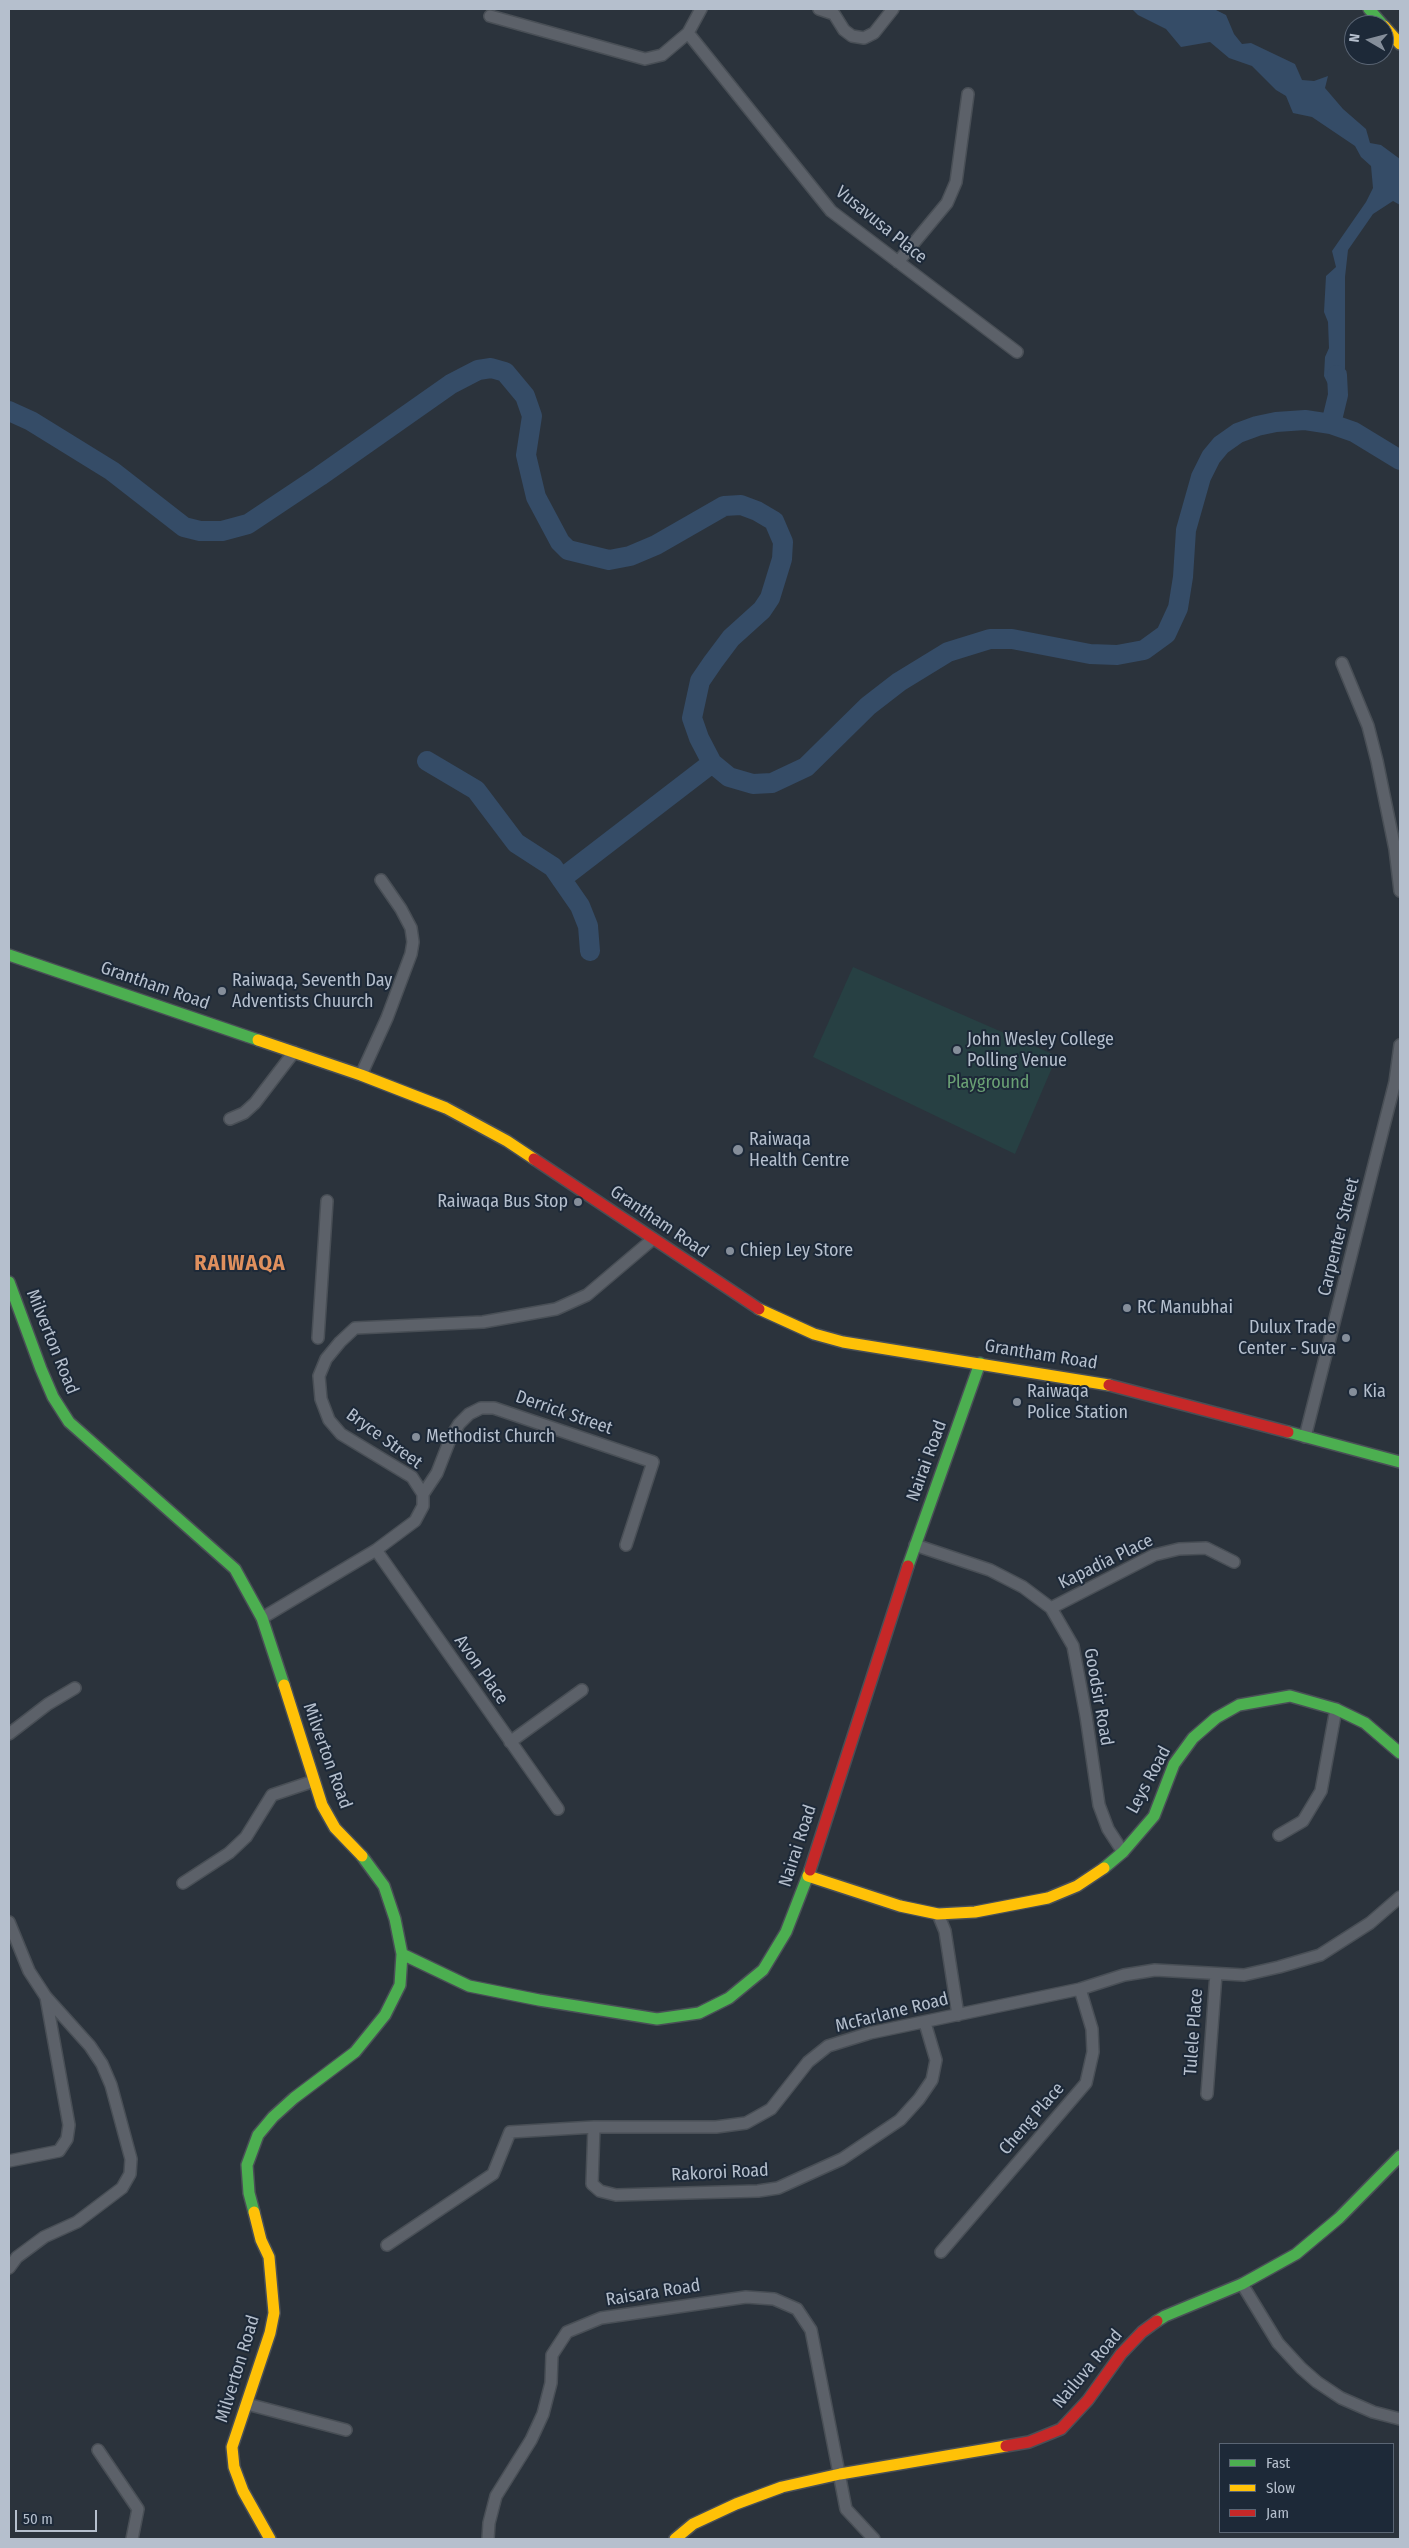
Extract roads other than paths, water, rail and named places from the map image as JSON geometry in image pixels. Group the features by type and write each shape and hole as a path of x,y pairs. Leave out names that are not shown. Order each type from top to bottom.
{"main road":[{"name":"Grantham Road","path":"9,955 361,1074 446,1108 507,1141 748,1303 770,1316 814,1334 843,1342 1111,1385 1400,1462"},
{"name":"Milverton Road","path":"9,1282 40,1369 53,1397 69,1422 235,1569 262,1618 322,1805 335,1828 358,1851 384,1886 395,1919 402,1954 400,1985 385,2016 354,2052 294,2098 273,2117 258,2135 247,2166 249,2193 261,2240 269,2258 274,2313 270,2333 232,2447 234,2467 243,2491 270,2539"},
{"name":"Nairai Road","path":"402,1954 469,1986 539,2000 657,2019 699,2013 729,1998 763,1970 786,1932 808,1876 915,1545 980,1363"},
{"name":"Leys Road","path":"808,1876 900,1906 938,1914 985,1910 1048,1898 1077,1886 1108,1866 1123,1852 1154,1816 1174,1764 1193,1738 1216,1718 1239,1705 1290,1696 1336,1708 1365,1723 1400,1753"},
{"name":"Nailuva Road","path":"675,2539 693,2524 736,2504 782,2487 840,2474 1030,2442 1061,2429 1088,2400 1121,2354 1142,2332 1166,2316 1242,2284 1296,2254 1338,2218 1400,2156"}],"street":[{"path":"490,16 644,59 662,55 688,33 701,9"},
{"path":"818,9 834,14 844,30 852,36 864,38 874,33 893,9"},
{"name":"Vusavusa Place","path":"688,33 831,211 1017,352"},
{"path":"898,262 947,203 956,182 968,94"},
{"path":"1342,663 1368,726 1377,761 1395,850 1400,891"},
{"path":"361,1074 390,1010 413,942 411,928 401,909 381,880"},
{"name":"Carpenter Street","path":"1306,1437 1395,1082 1400,1045"},
{"path":"230,1119 244,1113 255,1103 294,1052"},
{"path":"318,1338 327,1201"},
{"name":"Bryce Street","path":"262,1618 376,1550 415,1521 423,1506 423,1494 412,1477 348,1439 329,1420 321,1399 319,1376 326,1359 340,1342 356,1328 483,1322 556,1309 587,1295 653,1239"},
{"name":"Derrick Street","path":"423,1494 437,1473 458,1424 469,1414 481,1408 494,1408 653,1462 626,1546"},
{"name":"Goodsir Road","path":"915,1545 990,1570 1023,1587 1051,1608 1073,1646 1086,1716 1099,1805 1108,1829 1123,1852"},
{"name":"Kapadia Place","path":"1051,1608 1154,1555 1179,1549 1206,1548 1234,1562"},
{"name":"Avon Place","path":"376,1550 558,1809"},
{"path":"9,1734 48,1704 74,1688"},
{"path":"510,1742 582,1690"},
{"path":"1279,1835 1303,1821 1321,1791 1336,1708"},
{"path":"184,1883 229,1852 246,1837 272,1795 314,1780"},
{"name":"McFarlane Road","path":"387,2245 493,2174 510,2132 594,2127 716,2127 746,2123 770,2109 808,2062 828,2046 870,2033 925,2023 1080,1988 1124,1975 1155,1970 1244,1975 1320,1955 1370,1923 1400,1897"},
{"path":"938,1914 945,1931 958,2015"},
{"path":"9,1922 29,1971 46,1997 90,2046 102,2064 111,2085 131,2159 130,2174 122,2188 77,2222 44,2237 17,2258 9,2268"},
{"name":"Tulele Place","path":"1207,2094 1216,1974"},
{"name":"Cheng Place","path":"941,2252 1086,2083 1093,2052 1092,2029 1080,1988"},
{"path":"9,2161 59,2151 67,2138 69,2125 46,1997"},
{"name":"Rakoroi Road","path":"594,2127 592,2184 600,2191 616,2195 758,2191 778,2188 842,2160 900,2120 919,2100 932,2080 936,2060 925,2023"},
{"path":"1242,2284 1278,2343 1317,2382 1342,2398 1373,2412 1400,2419"},
{"name":"Raisara Road","path":"488,2539 489,2523 496,2496 531,2440 544,2414 551,2383 552,2355 567,2332 601,2318 746,2297 774,2298 797,2309 811,2330 846,2509 874,2539"},
{"path":"247,2404 346,2430"},
{"path":"98,2450 138,2509 132,2539"}],"water":[{"path":"1132,9 1214,9 1226,15 1234,34 1242,44 1251,43 1295,64 1302,80 1314,81 1328,76 1325,88 1343,109 1366,129 1370,143 1381,145 1400,159 1400,205 1393,201 1373,214 1348,250 1345,277 1345,368 1342,400 1329,401 1330,388 1324,376 1325,357 1329,348 1328,322 1324,312 1326,276 1336,267 1332,251 1366,202 1373,188 1371,166 1361,157 1355,146 1312,117 1293,113 1286,96 1276,90 1252,66 1229,58 1210,42 1181,47 1166,29 1138,15"}],"waterway":[{"path":"9,411 31,421 112,471 184,527 200,531 222,531 248,524 451,384 478,370 491,368 505,372 525,396 532,416 526,455 536,497 560,542 568,550 609,560 630,556 656,545 724,506 741,505 757,511 774,521 783,542 782,559 770,598 762,610 731,638 700,681 692,718 699,738 712,763 729,777 753,784 772,783 806,767 868,706 899,682 948,652 990,639 1012,639 1090,654 1117,655 1144,650 1166,634 1178,608 1183,577 1186,530 1201,477 1211,457 1221,445 1238,433 1276,422 1305,420 1331,424 1354,432 1400,460"},
{"path":"1331,424 1338,395 1337,375"},
{"path":"427,761 476,790 516,843 553,867 580,906 588,926 590,951"},
{"path":"561,879 712,763"}],"place":[{"name":"Raiwaqa, Seventh Day Adventists Chuurch","path":"222,991"},
{"name":"John Wesley College Polling Venue","path":"957,1050"},
{"name":"Raiwaqa Health Centre","path":"738,1150"},
{"name":"Raiwaqa Bus Stop","path":"578,1202"},
{"name":"Chiep Ley Store","path":"730,1251"},
{"name":"RC Manubhai","path":"1127,1308"},
{"name":"Dulux Trade Center - Suva","path":"1346,1338"},
{"name":"Kia","path":"1353,1392"},
{"name":"Raiwaqa Police Station","path":"1017,1402"},
{"name":"Methodist Church","path":"416,1437"}],"district":[{"name":"RAIWAQA","path":"240,1264"}],"park label":[{"name":"Playground","path":"988,1083"}]}
